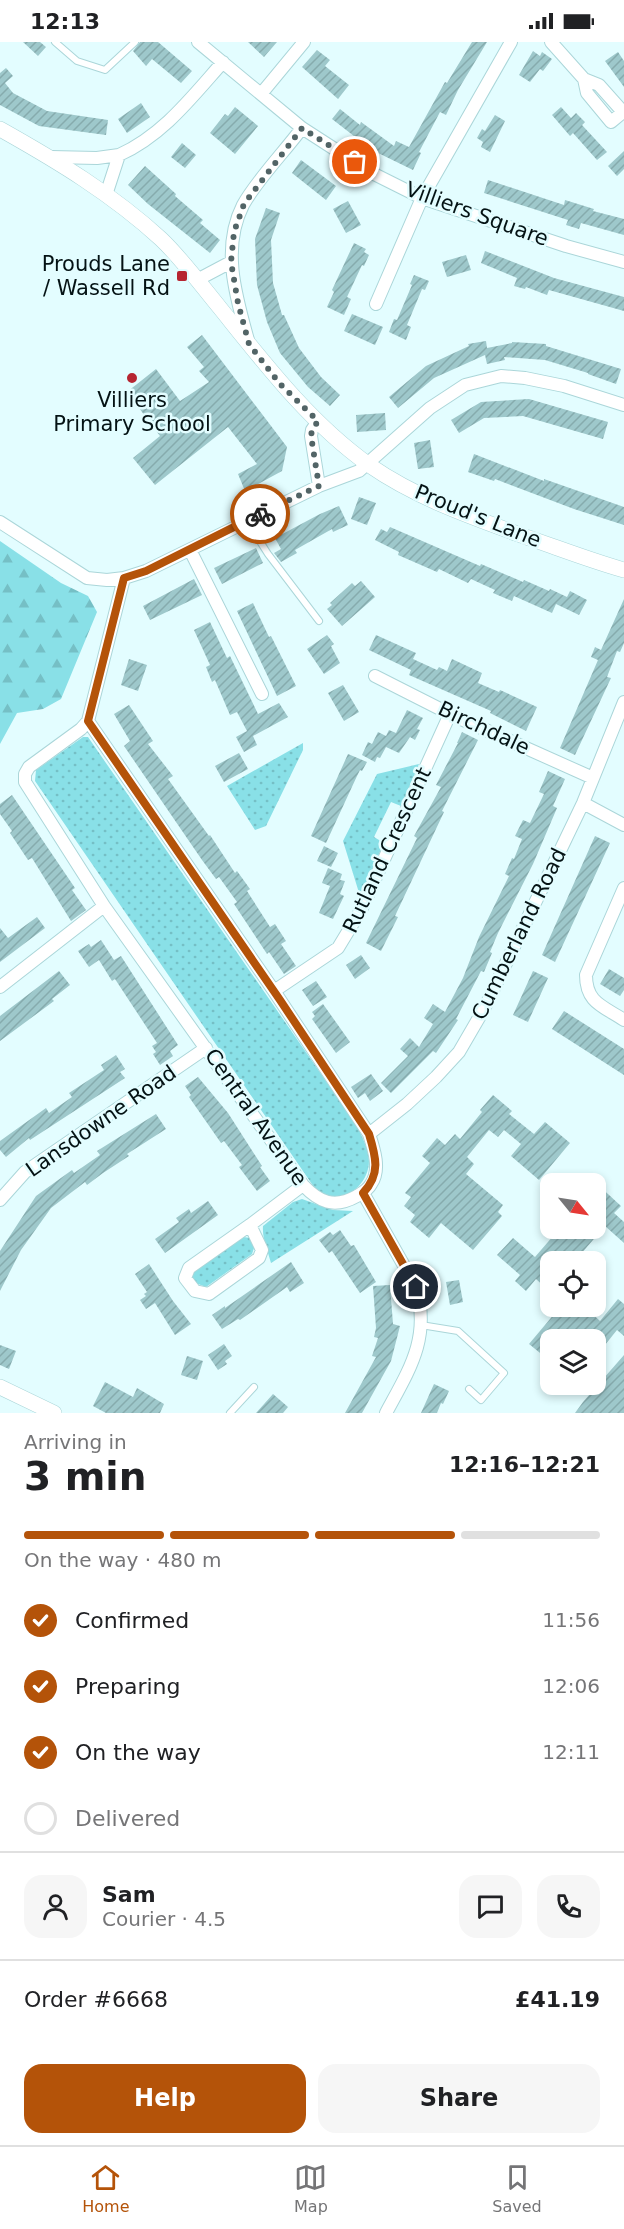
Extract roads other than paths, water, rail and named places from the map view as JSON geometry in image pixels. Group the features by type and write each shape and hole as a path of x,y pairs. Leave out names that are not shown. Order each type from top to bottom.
{"street":[{"name":"Villiers Square","path":"198,42 302,128 370,172 422,198 566,246 624,262"},
{"path":"261,94 304,42"},
{"path":"376,304 422,198 510,42"},
{"path":"551,42 584,79"},
{"path":"51,157 97,158 119,155 137,147 170,122 223,62"},
{"path":"249,344 238,303 231,262 234,232 244,204 302,128"},
{"name":"Proud's Lane","path":"0,129 51,157 93,184 161,240 197,280 280,384 318,421 368,464 403,487 447,508 624,570"},
{"path":"106,195 119,155"},
{"path":"197,280 231,262"},
{"path":"0,522 87,578 107,580 124,578 146,571 319,486 359,471 444,398 465,385 501,376 525,378 564,386 624,405"},
{"path":"318,421 311,436 319,486"},
{"path":"190,550 262,693"},
{"path":"124,578 88,721 274,991 369,1134 375,1153 376,1170 372,1184 363,1193 416,1287 421,1302 420,1338 415,1359 386,1413"},
{"name":"Birchdale","path":"375,676 450,714 593,778"},
{"name":"Cumberland Road","path":"369,1134 407,1104 459,1052 484,1009 583,803 624,702"},
{"name":"Rutland Crescent","path":"274,991 344,942 361,910 450,714"},
{"name":"Central Avenue","path":"88,721 81,729 29,767 25,774 25,782 104,906 303,1185 313,1196 339,1203 363,1193"},
{"path":"583,803 624,825"},
{"path":"624,888 585,975 586,986 591,998 624,1020"},
{"path":"0,987 104,906"},
{"name":"Lansdowne Road","path":"0,1200 25,1172 206,1048"},
{"path":"250,1225 262,1250 259,1258 209,1294 195,1291 185,1278 189,1268 303,1185"},
{"path":"0,1388 50,1412"}],"lane":[{"path":"55,42 77,61 105,70 135,42"},
{"path":"247,521 268,554 319,621"},
{"path":"421,1325 458,1331 504,1373 481,1400 469,1389"},
{"path":"230,1413 254,1387"}],"place":[{"name":"Prouds Lane / Wassell Rd","path":"182,276"},
{"name":"Villiers Primary School","path":"132,378"}]}
